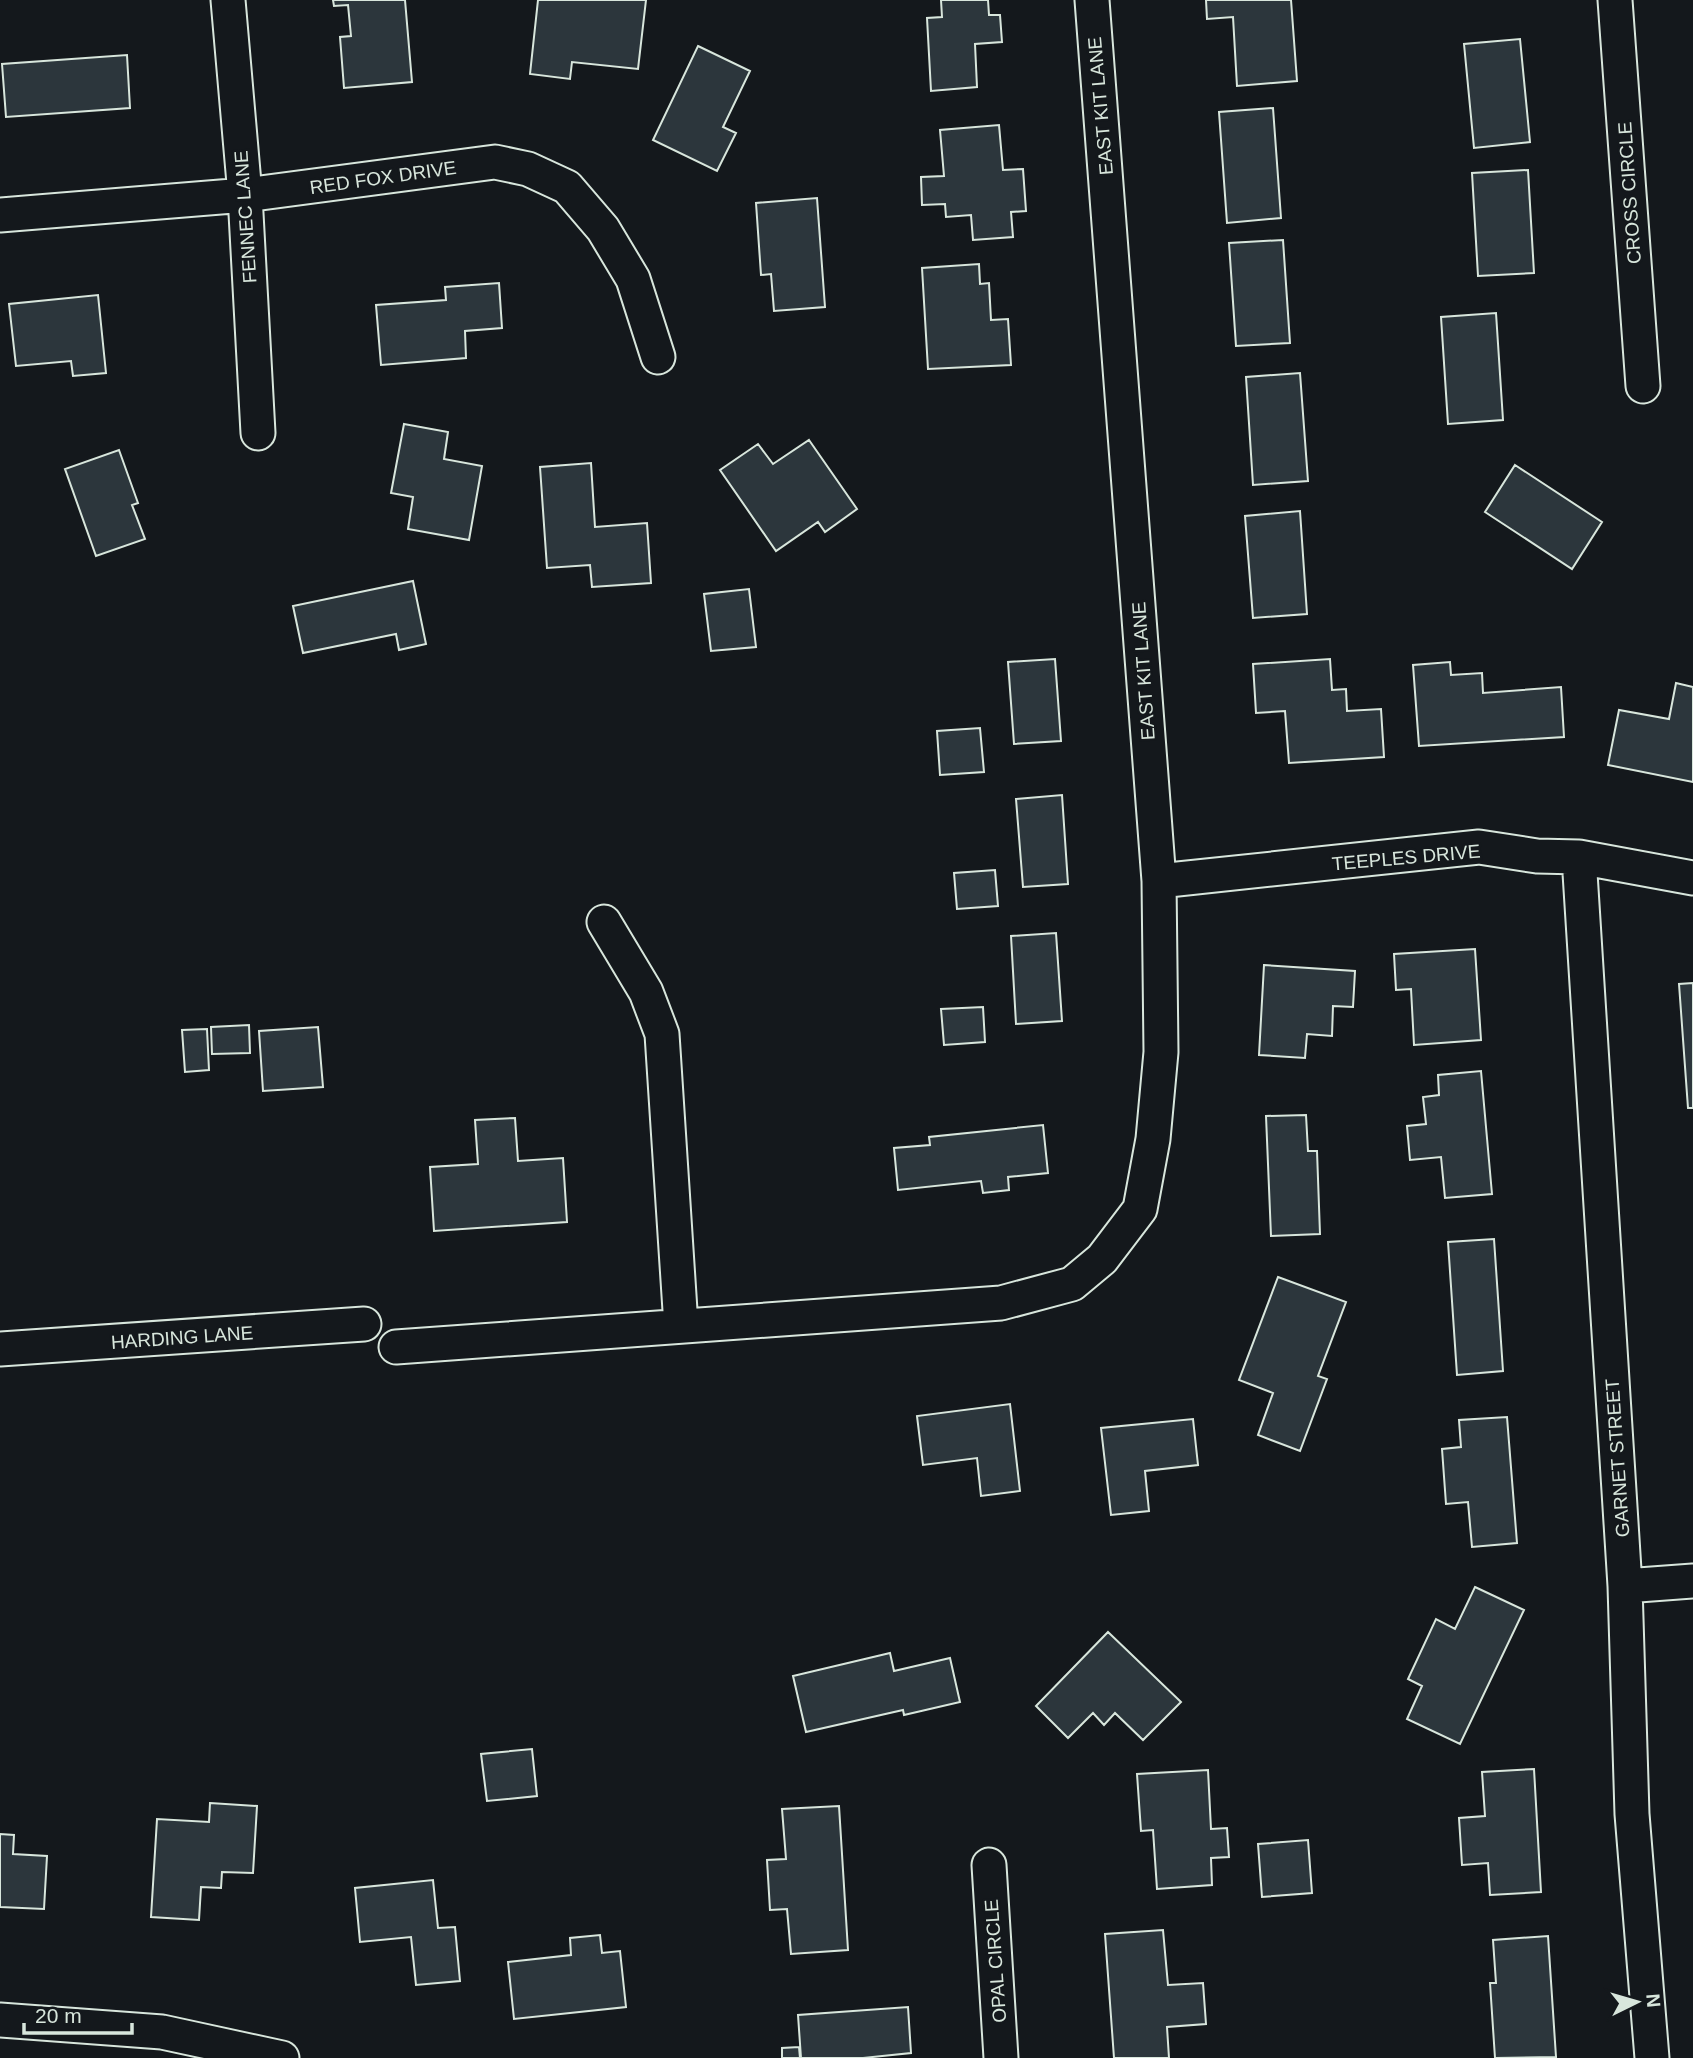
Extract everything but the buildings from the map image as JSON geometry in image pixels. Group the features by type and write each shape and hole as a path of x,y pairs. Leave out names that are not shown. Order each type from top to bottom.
{"street":[{"name":"FENNEC LANE","path":"228,0 245,195 258,433"},
{"name":"EAST KIT LANE","path":"396,1347 1001,1303 1072,1284 1102,1259 1140,1209 1153,1139 1161,1052 1159,881 1092,0"},
{"name":"CROSS CIRCLE","path":"1615,0 1643,386"},
{"name":"RED FOX DRIVE","path":"0,215 245,195 495,162 528,169 568,187 603,229 633,279 658,357"},
{"name":"TEEPLES DRIVE","path":"1159,881 1479,847 1536,856 1579,858 1693,878"},
{"name":"GARNET STREET","path":"1579,858 1625,1586 1632,1814 1652,2058"},
{"path":"604,922 646,992 662,1034 681,1326"},
{"name":"HARDING LANE","path":"0,1349 363,1324"},
{"path":"1625,1586 1693,1581"},
{"name":"OPAL CIRCLE","path":"989,1865 1001,2058"},
{"path":"0,2020 162,2032 282,2058"}]}
